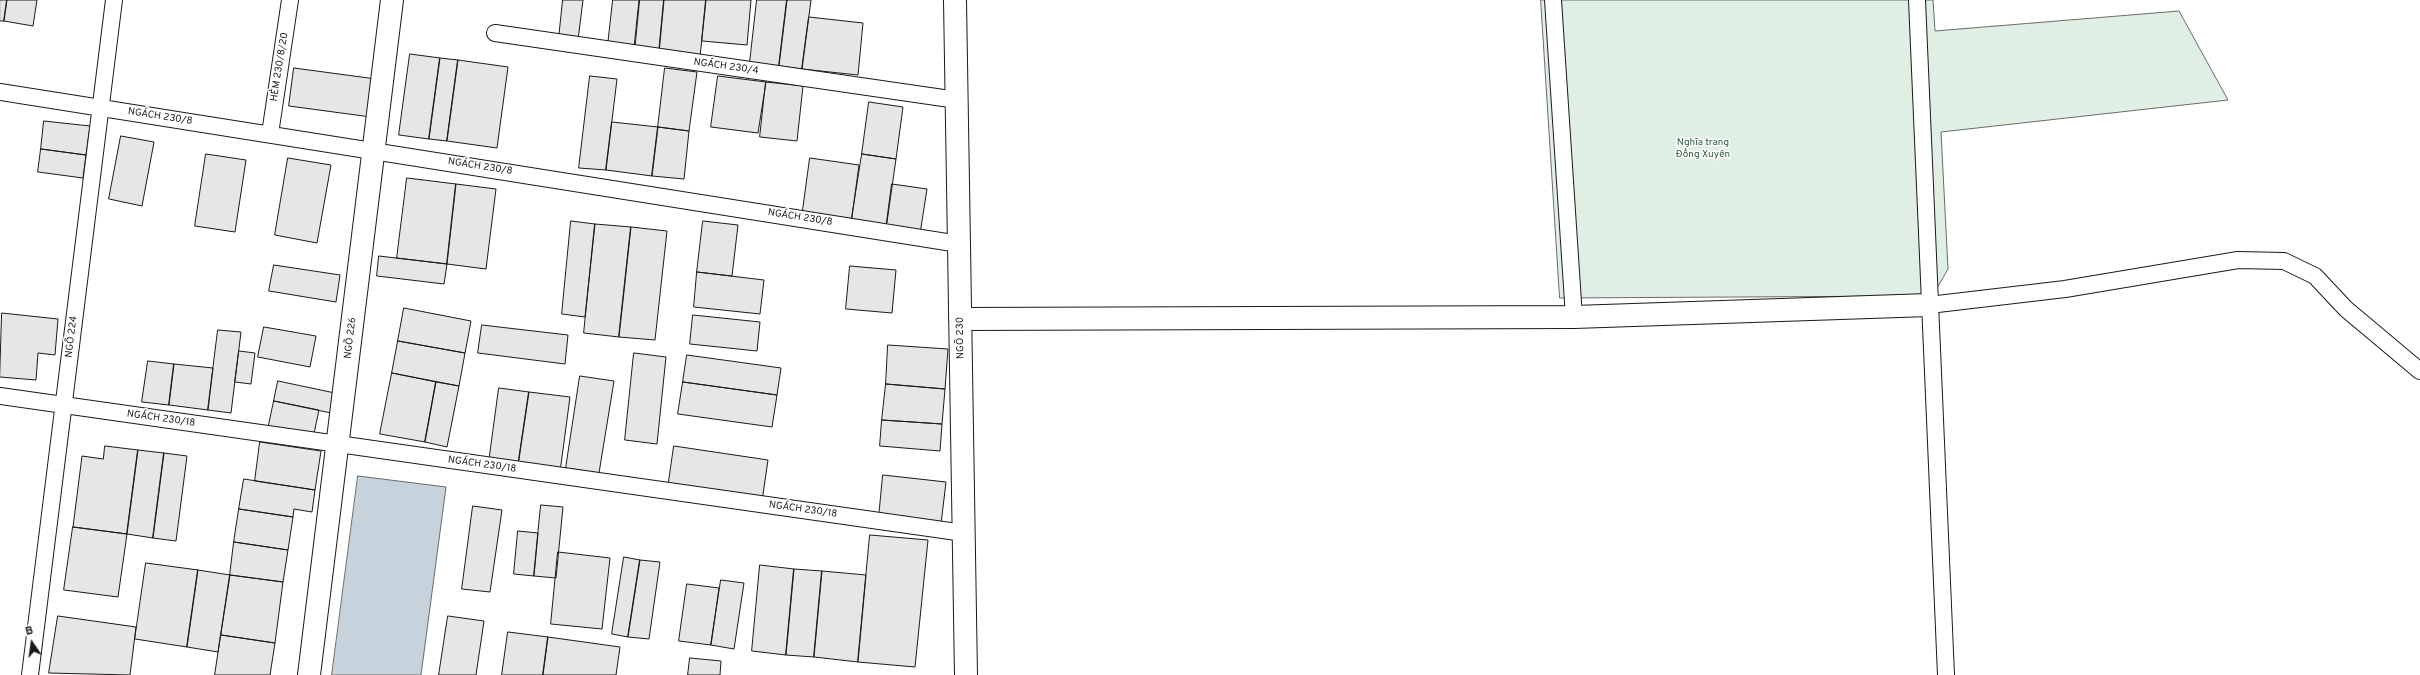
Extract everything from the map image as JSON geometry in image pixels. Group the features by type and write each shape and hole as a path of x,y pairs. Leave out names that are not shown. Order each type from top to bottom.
{"street":[{"name":"NGÕ 226","path":"309,675 392,0"},
{"name":"NGÕ 230","path":"955,0 966,675"},
{"path":"960,320 1574,317 1929,305"}],"lane":[{"name":"NGÕ 224","path":"30,675 114,0"},
{"name":"HẺM 230/8/20","path":"270,134 290,0"},
{"path":"1553,0 1574,317"},
{"path":"1917,0 1946,675"},
{"name":"NGÁCH 230/4","path":"495,33 957,100"},
{"name":"NGÁCH 230/8","path":"0,92 374,150 959,244"},
{"path":"1929,305 2065,289 2238,260 2284,261 2315,276 2346,310 2420,371"},
{"name":"NGÁCH 230/18","path":"0,396 964,533"}],"green space":[{"name":"Nghĩa trang Đổng Xuyên","path":"1541,0 1933,0 1935,31 2179,11 2228,100 1941,132 1948,269 1936,290 1912,296 1560,298"}],"shaded area":[{"path":"358,476 446,487 421,675 332,675"}],"building":[{"path":"0,0 7,0 4,21 0,21"},
{"path":"7,0 37,0 33,26 4,21"},
{"path":"563,0 583,0 578,40 559,38"},
{"path":"613,0 639,0 634,48 608,45"},
{"path":"640,0 664,0 659,53 635,51"},
{"path":"664,0 706,0 700,57 659,53"},
{"path":"706,0 751,0 747,45 702,41"},
{"path":"757,0 787,0 779,66 750,62"},
{"path":"787,0 811,0 802,69 779,66"},
{"path":"809,17 863,23 858,75 802,69"},
{"path":"410,54 440,58 429,139 399,135"},
{"path":"440,58 458,60 447,141 429,139"},
{"path":"458,60 508,67 497,148 447,141"},
{"path":"294,68 376,79 371,117 289,106"},
{"path":"665,68 697,72 689,131 658,127"},
{"path":"590,76 617,79 606,170 579,168"},
{"path":"718,76 766,82 758,133 711,127"},
{"path":"766,82 803,86 797,141 760,137"},
{"path":"869,102 903,107 896,159 862,154"},
{"path":"44,121 90,126 86,155 41,149"},
{"path":"612,122 658,127 652,176 606,170"},
{"path":"658,127 689,131 684,179 652,176"},
{"path":"121,136 154,142 142,206 109,199"},
{"path":"41,149 86,155 83,178 38,172"},
{"path":"206,154 246,160 235,232 195,226"},
{"path":"862,154 896,159 886,229 851,224"},
{"path":"288,158 331,165 317,243 275,235"},
{"path":"810,158 859,165 851,224 802,217"},
{"path":"407,178 456,184 447,264 397,258"},
{"path":"456,184 496,189 486,269 447,264"},
{"path":"892,184 927,189 920,234 886,229"},
{"path":"571,221 595,224 585,317 562,314"},
{"path":"703,221 738,225 732,276 697,272"},
{"path":"595,224 631,227 619,337 584,333"},
{"path":"631,227 667,231 655,340 619,337"},
{"path":"379,256 447,264 444,284 377,276"},
{"path":"274,265 340,275 336,302 269,291"},
{"path":"850,266 896,270 892,313 846,309"},
{"path":"697,272 764,280 760,314 694,307"},
{"path":"404,308 471,321 465,353 398,341"},
{"path":"2,313 58,319 55,355 38,353 36,380 0,377"},
{"path":"693,315 760,322 757,351 690,344"},
{"path":"482,325 568,335 565,364 478,353"},
{"path":"264,327 316,336 310,367 258,357"},
{"path":"218,330 241,332 231,413 208,410"},
{"path":"398,341 465,353 459,386 392,373"},
{"path":"888,345 948,349 945,389 886,384"},
{"path":"239,351 255,353 251,384 235,382"},
{"path":"634,353 666,357 657,444 625,440"},
{"path":"687,355 781,368 777,395 683,382"},
{"path":"148,361 174,364 169,405 142,402"},
{"path":"174,364 213,368 208,410 169,405"},
{"path":"392,373 436,382 425,442 380,434"},
{"path":"580,376 614,381 599,473 566,468"},
{"path":"278,381 335,393 331,413 274,401"},
{"path":"436,382 459,386 447,447 425,442"},
{"path":"683,382 777,395 772,427 678,414"},
{"path":"886,384 945,389 942,424 882,420"},
{"path":"499,388 529,392 518,466 489,462"},
{"path":"529,392 570,397 560,472 518,466"},
{"path":"274,401 319,410 313,438 268,429"},
{"path":"882,420 942,424 940,451 880,446"},
{"path":"260,442 321,451 315,490 255,481"},
{"path":"105,446 138,450 127,534 73,527 82,456 103,459"},
{"path":"674,446 768,460 762,501 668,488"},
{"path":"138,450 164,453 153,538 127,534"},
{"path":"164,453 187,456 176,541 153,538"},
{"path":"883,475 946,482 941,524 879,517"},
{"path":"244,479 315,490 312,512 294,509 293,517 239,509"},
{"path":"541,505 563,507 556,578 534,576"},
{"path":"473,506 502,510 490,592 462,589"},
{"path":"239,509 293,517 288,550 234,542"},
{"path":"73,527 127,534 118,597 64,590"},
{"path":"518,531 538,533 534,576 514,574"},
{"path":"870,535 928,540 915,667 858,662"},
{"path":"234,542 288,550 283,582 230,575"},
{"path":"558,552 610,558 602,629 551,624"},
{"path":"624,557 640,560 628,637 612,634"},
{"path":"640,560 660,562 649,639 628,637"},
{"path":"146,563 198,570 187,647 135,639"},
{"path":"760,565 794,569 786,655 752,651"},
{"path":"794,569 822,571 814,657 786,655"},
{"path":"198,570 230,575 218,652 187,647"},
{"path":"822,571 866,575 858,662 814,657"},
{"path":"230,575 283,582 275,643 221,635"},
{"path":"721,580 744,583 734,649 711,645"},
{"path":"687,584 719,588 711,645 679,641"},
{"path":"58,616 136,627 130,675 49,673"},
{"path":"448,616 484,621 476,675 439,675"},
{"path":"508,632 548,637 543,675 502,675"},
{"path":"221,635 275,643 270,675 215,675"},
{"path":"548,637 620,647 616,675 543,675"},
{"path":"690,658 721,661 720,675 688,675"}]}
